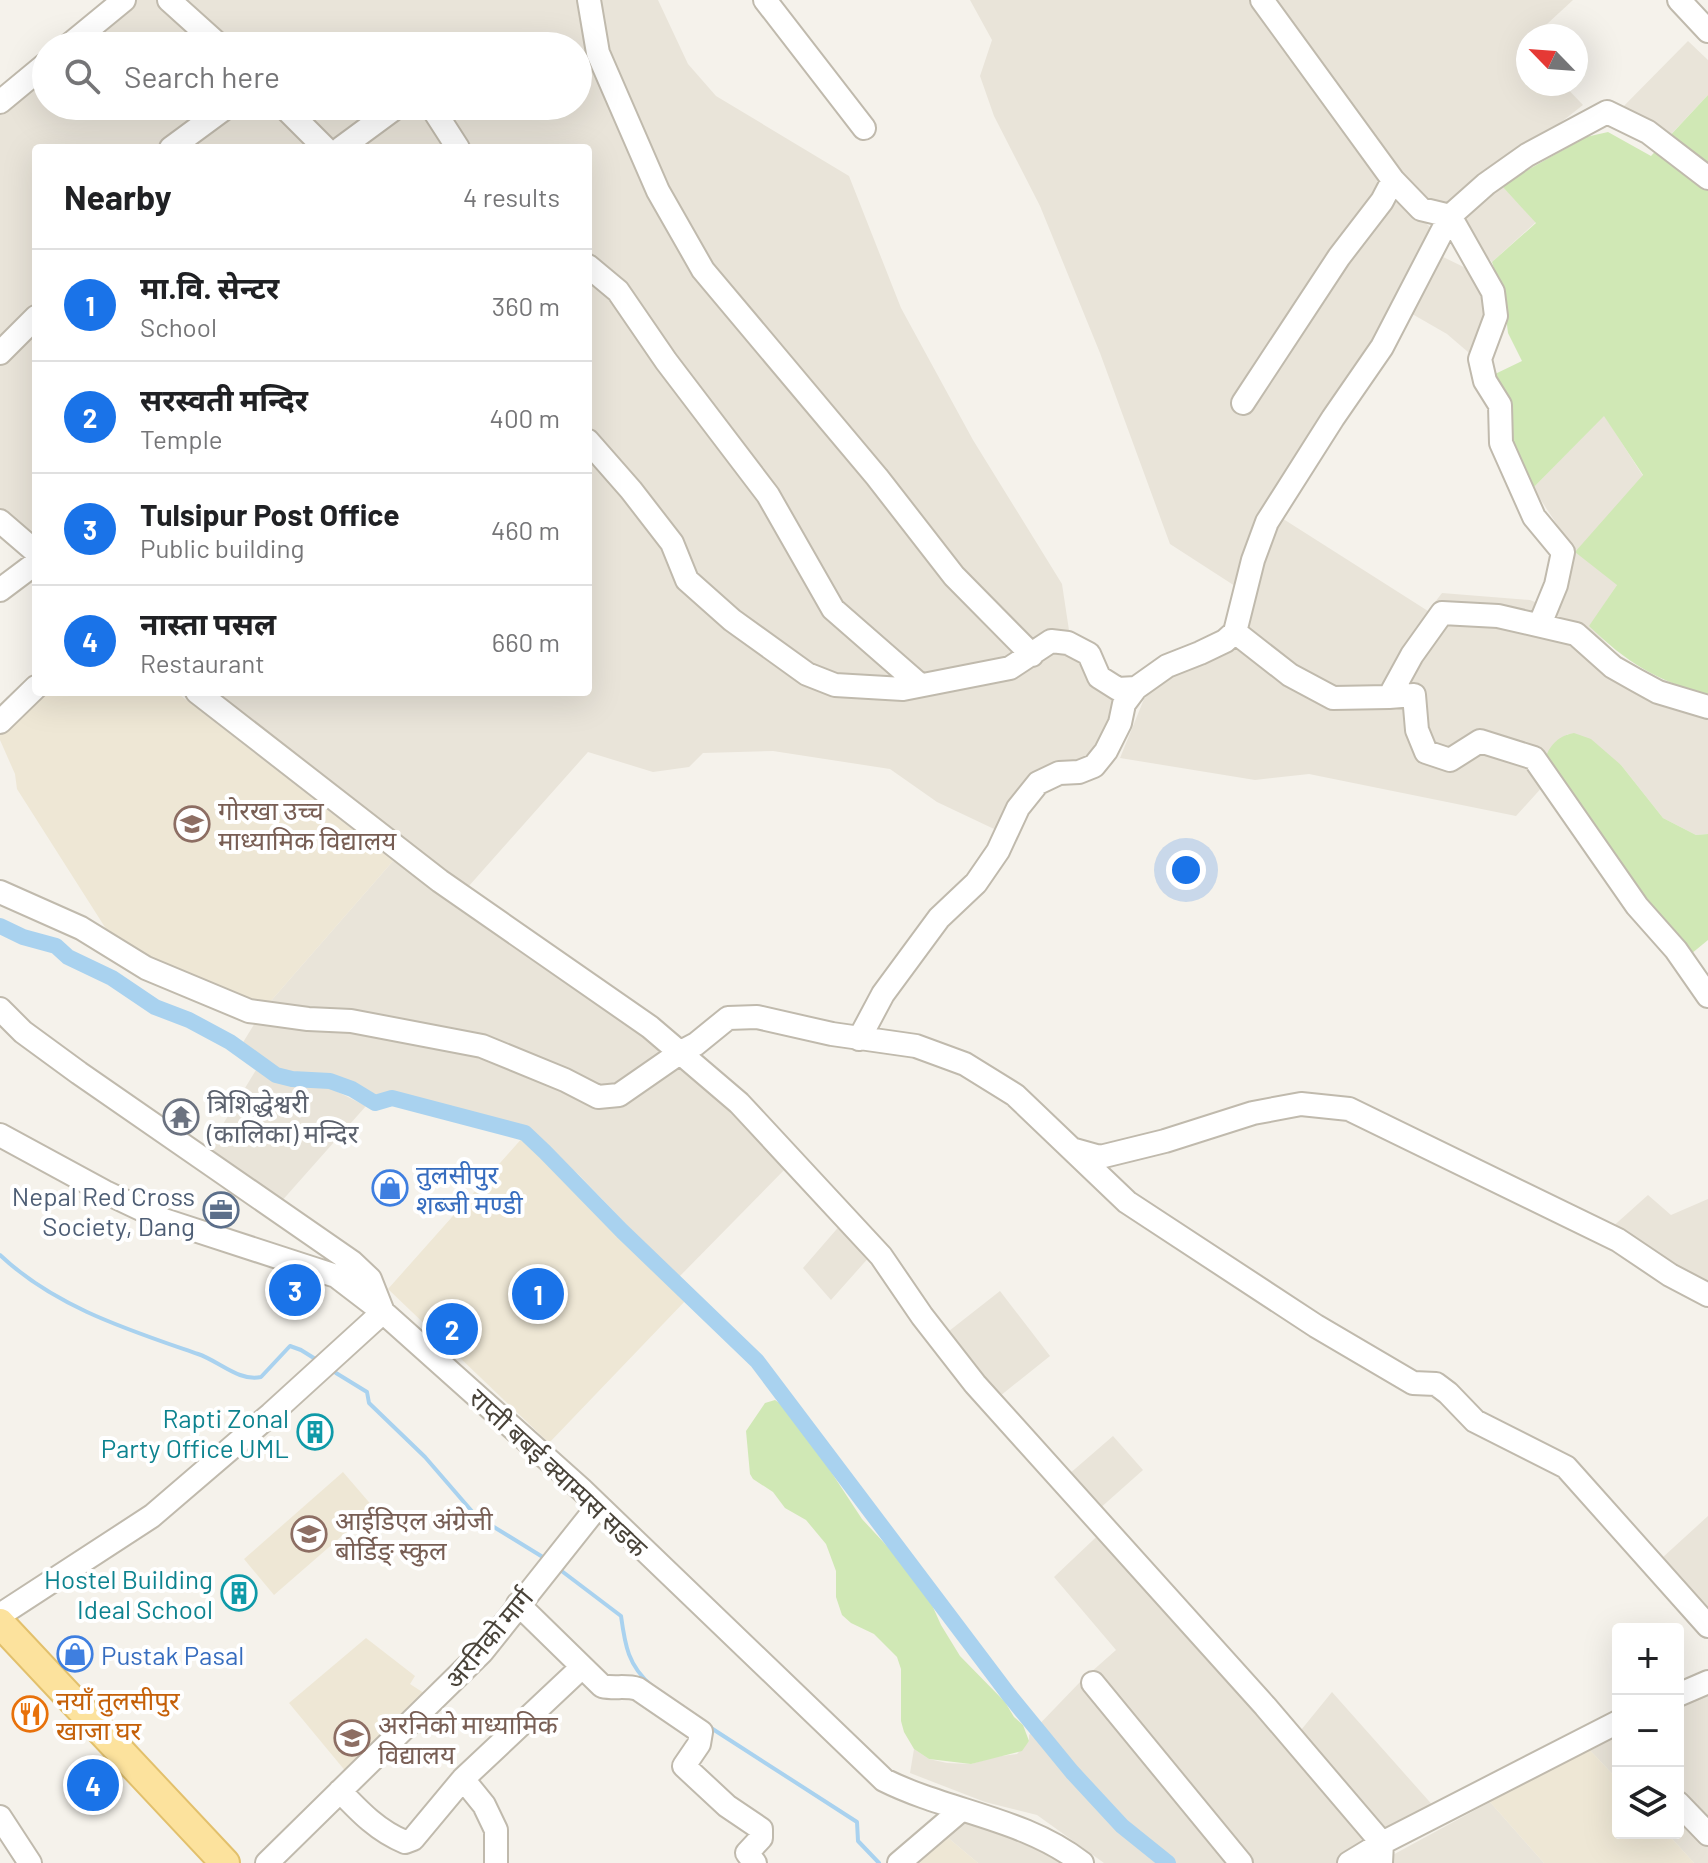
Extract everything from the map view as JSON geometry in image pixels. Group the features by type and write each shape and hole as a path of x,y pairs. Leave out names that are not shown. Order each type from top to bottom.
{"main road":[{"path":"0,1623 225,1863"}],"street":[{"path":"85,32 124,0"},
{"path":"169,0 204,32"},
{"path":"589,0 598,53 658,191 703,270 877,477 954,576 1032,655"},
{"path":"765,0 864,128"},
{"path":"1262,0 1393,180 1421,209 1450,216 1493,292 1496,316 1480,359 1485,381 1500,405 1501,443 1534,517 1563,552 1556,585 1540,624"},
{"path":"1679,0 1708,31"},
{"path":"0,102 32,76"},
{"path":"859,1039 883,994 939,918 976,883 998,851 1018,808 1038,783 1059,773 1079,772 1094,766 1106,751 1120,723 1124,704 1136,688 1167,666 1225,641 1235,632 1253,560 1267,522 1382,347 1450,216 1486,184 1527,155 1607,112 1648,132 1708,178"},
{"path":"176,144 209,120"},
{"path":"297,120 321,144"},
{"path":"346,144 379,120"},
{"path":"440,120 455,144"},
{"path":"1243,403 1339,257 1382,201 1393,180"},
{"path":"592,269 618,291 666,361 768,495 833,609 920,685"},
{"path":"0,353 32,321"},
{"path":"592,446 672,543 687,580 732,620 807,674 835,685 903,689 1010,668 1051,641 1068,643 1089,654 1099,677 1118,689 1136,688"},
{"path":"0,521 32,549"},
{"path":"0,590 32,566"},
{"path":"1389,697 1412,655 1442,613 1498,616 1576,634 1613,667 1658,692 1708,707"},
{"path":"1235,632 1290,675 1333,698 1414,695 1417,730 1426,752 1450,760 1480,741 1534,758 1637,906 1676,950 1708,996"},
{"path":"0,722 32,691"},
{"path":"202,696 440,881 681,1052 739,1103 881,1256 922,1316 975,1384 1265,1706 1382,1853"},
{"path":"0,892 81,928 146,968 249,1011 351,1021 482,1046 598,1097 619,1095 696,1044 728,1018 757,1017 859,1039 916,1046 965,1064 1015,1095 1127,1202 1316,1326 1413,1383 1436,1384 1475,1421 1566,1467 1708,1626"},
{"path":"0,1009 23,1032 79,1073 352,1262 370,1279 383,1312 152,1516 0,1615"},
{"path":"1070,1148 1100,1157 1165,1141 1253,1113 1289,1106 1301,1104 1349,1109 1618,1240 1670,1275 1708,1295"},
{"name":"राप्ती बबई क्याम्पस सडक","path":"0,1135 164,1220 336,1276 383,1312 598,1506 884,1780 911,1793 1027,1830 1060,1846 1082,1863"},
{"name":"अरनिको मार्ग","path":"267,1863 472,1663 598,1506"},
{"path":"518,1604 602,1686 615,1689 626,1685 638,1689 701,1732 699,1744 685,1763 686,1771 727,1806 761,1829 761,1838 747,1853 755,1863"},
{"path":"340,1791 368,1821 405,1842 413,1839 463,1779 581,1668"},
{"path":"1684,1692 1708,1682"},
{"path":"1093,1683 1241,1863"},
{"path":"1349,1863 1382,1853 1536,1766 1612,1731"},
{"path":"463,1779 484,1805 496,1830 496,1863"},
{"path":"1684,1809 1708,1834"},
{"path":"899,1863 961,1810"},
{"path":"0,1817 30,1863"}],"shaded area":[{"path":"133,0 156,0 191,32 93,32"},
{"path":"180,0 658,0 688,64 716,96 849,176 901,308 973,440 1062,584 1070,637 1007,662 902,682 837,678 810,668 693,576 592,437 592,144 330,144 306,120 592,120 592,32 215,32"},
{"path":"970,0 1255,0 1383,181 1433,230 1370,353 1259,525 1241,559 1235,586 1170,544 1100,353 1040,206 994,116 980,76 992,40"},
{"path":"1267,0 1573,0 1547,24 1516,24 1516,96 1574,96 1583,105 1450,209 1424,205"},
{"path":"1688,41 1708,60 1708,95 1659,147 1613,117"},
{"path":"32,84 32,120 283,120 306,144 32,144 32,542 0,513 0,111"},
{"path":"1501,185 1536,222 1492,262 1455,221"},
{"path":"1437,254 1476,273 1490,292 1475,358 1447,334 1407,311"},
{"path":"1604,415 1643,476 1617,585 1590,626 1616,653 1636,666 1661,679 1708,694 1708,834 1696,835 1663,818 1621,765 1568,734 1553,744 1545,784 1516,816 1309,774 1255,780 1120,758 1144,699 1169,670 1230,644 1277,515 1428,611 1442,593 1530,600 1550,608 1575,552 1533,488"},
{"path":"592,453 627,494 684,582 806,676 903,690 1068,646 1122,696 1093,761 1058,767 1011,837 937,802 890,769 773,751 703,753 689,767 653,772 588,752 468,887 415,858 208,696 592,696"},
{"name":"गोरखा उच्च माध्यामिक विद्यालय","path":"32,696 181,696 393,861 263,1010 104,938 108,932 17,789 15,774 0,740 0,728"},
{"path":"393,861 668,1052 788,1166 678,1278 578,1174 528,1132 393,1098 378,1098 338,1078 279,1071 242,1044 263,1010"},
{"path":"256,1070 293,1085 324,1085 366,1106 280,1203 206,1152"},
{"path":"524,1136 687,1299 549,1443 388,1289"},
{"path":"1648,1195 1671,1215 1708,1199 1708,1301 1600,1238"},
{"path":"842,1223 871,1255 831,1300 803,1268"},
{"path":"1000,1291 1050,1356 1000,1396 949,1331"},
{"path":"1113,1436 1143,1470 1098,1510 1068,1475"},
{"name":"आईडिएल अंग्रेजी बोर्डिङ् स्कुल","path":"343,1472 374,1508 274,1595 244,1559"},
{"path":"1708,1516 1708,1607 1662,1558"},
{"path":"1110,1524 1297,1735 1332,1692 1436,1809 1340,1863 1104,1863 1037,1815 985,1802 910,1773 914,1749 929,1759 947,1763 971,1764 1017,1754 1029,1741 1029,1735 1116,1650 1054,1577"},
{"name":"अरनिको माध्यामिक विद्यालय","path":"366,1638 415,1676 410,1684 430,1697 347,1773 289,1703"},
{"path":"1708,1686 1708,1863 1694,1863 1672,1839 1684,1839 1684,1696"},
{"path":"1612,1731 1612,1774 1586,1746"},
{"path":"1586,1746 1612,1774 1612,1839 1672,1839 1694,1863 1544,1863 1490,1802"},
{"path":"1490,1802 1544,1863 1378,1863"},
{"path":"964,1813 1077,1863 978,1863 946,1836"},
{"path":"946,1836 978,1863 913,1863"}],"green space":[{"path":"1708,95 1708,694 1644,669 1589,626 1617,585 1575,552 1643,475 1604,416 1533,488 1517,463 1493,375 1522,361 1508,333 1504,300 1492,262 1536,223 1501,185 1586,137 1608,132 1651,156"},
{"path":"1574,733 1591,739 1621,765 1663,818 1696,835 1708,834 1708,940 1680,963 1544,766 1553,744"},
{"path":"775,1400 785,1407 862,1519 910,1571 928,1596 960,1656 1023,1725 1029,1741 1022,1751 971,1764 929,1759 914,1749 901,1721 901,1669 897,1657 874,1634 842,1615 836,1597 836,1571 826,1544 806,1520 785,1508 773,1492 750,1474 746,1431 765,1403"}],"waterway":[{"path":"0,926 23,937 56,946 68,957 112,978 155,1007 189,1020 230,1042 276,1075 330,1081 352,1089 375,1103 392,1098 525,1133 757,1361 1009,1695 1072,1772 1122,1826 1168,1863"},
{"path":"0,1255 21,1273 69,1303 120,1326 206,1357 245,1376 261,1377 290,1346 317,1360"},
{"path":"336,1373 367,1392 369,1403 425,1457 476,1516 546,1559"},
{"path":"559,1569 621,1616 629,1654 638,1671 652,1686"},
{"path":"708,1726 857,1822 858,1841 879,1863"}],"place":[{"name":"गोरखा उच्च माध्यामिक विद्यालय","path":"192,824"},
{"name":"त्रिशिद्धेश्वरी (कालिका) मन्दिर","path":"181,1117"},
{"name":"तुलसीपुर शब्जी मण्डी","path":"390,1188"},
{"name":"Nepal Red Cross Society, Dang","path":"221,1210"},
{"name":"Tulsipur Post Office","path":"295,1290"},
{"name":"मा.वि. सेन्टर","path":"538,1294"},
{"name":"सरस्वती मन्दिर","path":"452,1329"},
{"name":"Rapti Zonal Party Office UML","path":"315,1432"},
{"name":"आईडिएल अंग्रेजी बोर्डिङ् स्कुल","path":"309,1534"},
{"name":"Hostel Building Ideal School","path":"239,1593"},
{"name":"Pustak Pasal","path":"75,1654"},
{"name":"नयाँ तुलसीपुर खाजा घर","path":"30,1714"},
{"name":"अरनिको माध्यामिक विद्यालय","path":"352,1738"},
{"name":"नास्ता पसल","path":"93,1785"}]}
